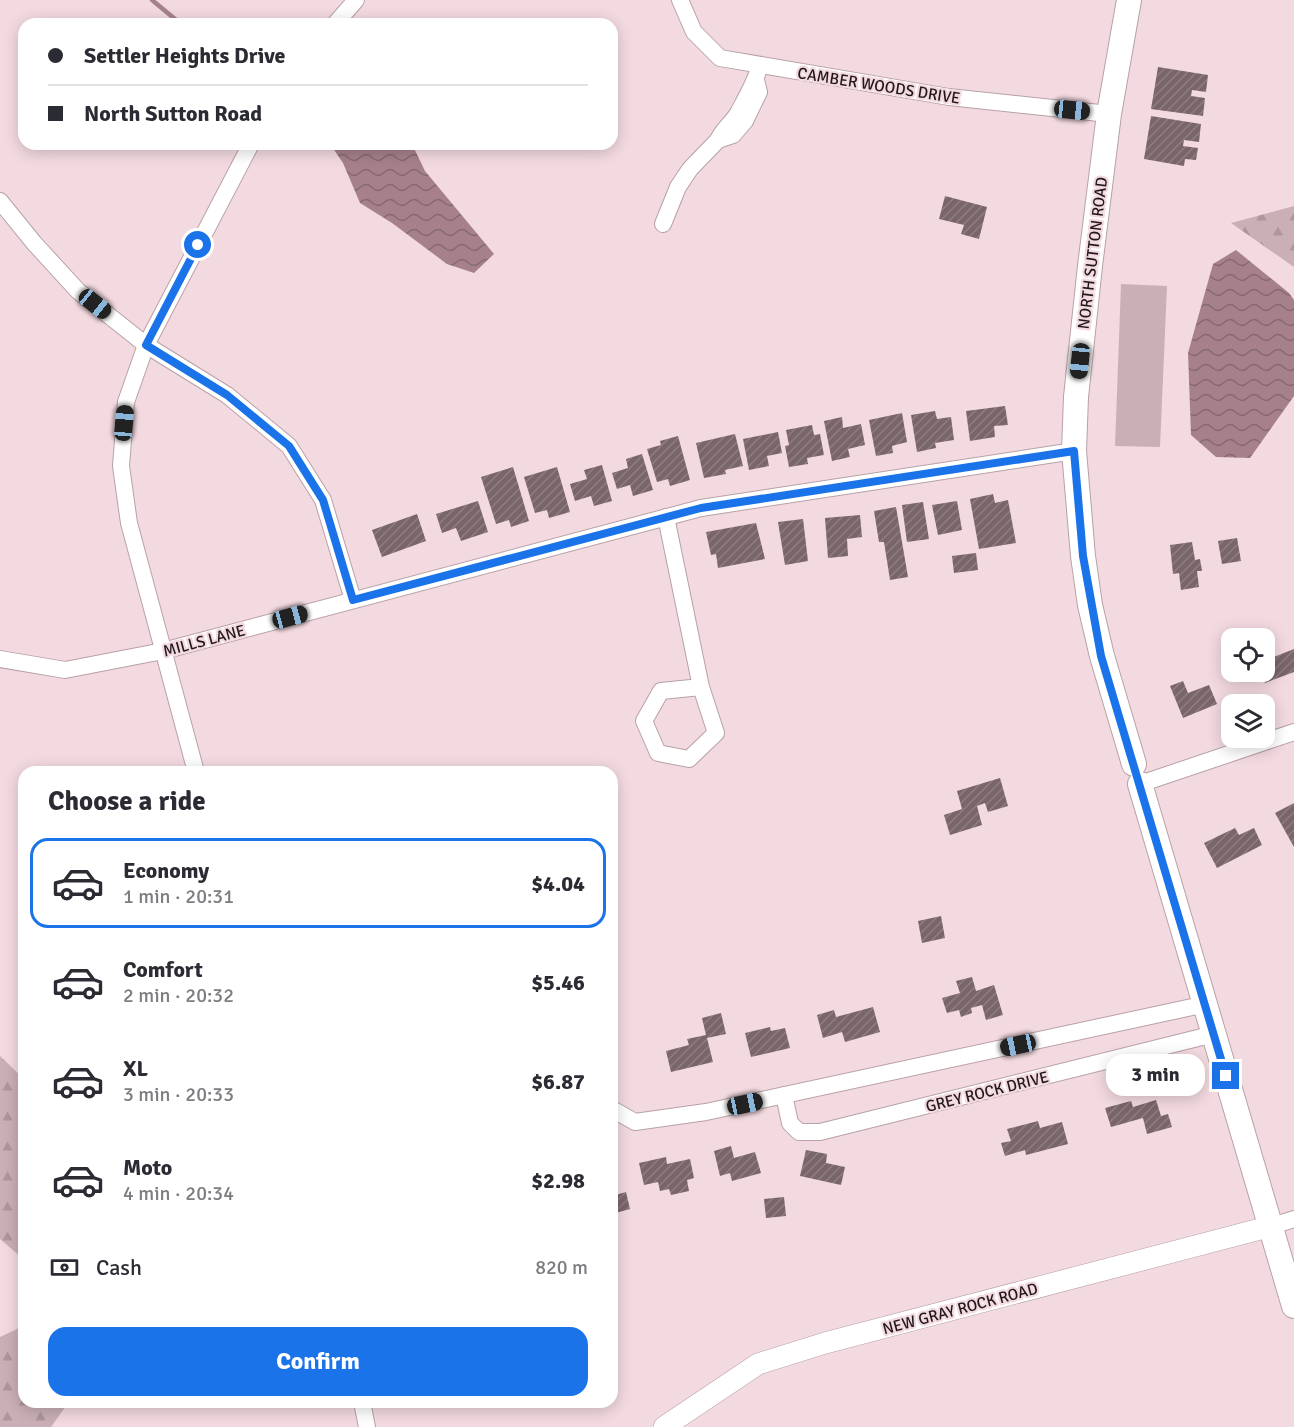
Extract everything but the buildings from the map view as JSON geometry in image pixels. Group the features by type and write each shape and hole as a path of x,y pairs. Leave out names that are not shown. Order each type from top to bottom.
{"main road":[{"name":"NORTH SUTTON ROAD","path":"1129,0 1109,114 1076,397 1074,451 1083,556 1101,656 1214,1034 1283,1222 1294,1306"}],"street":[{"path":"340,18 356,0"},
{"name":"CAMBER WOODS DRIVE","path":"680,0 694,32 720,58 758,73 1109,114"},
{"path":"663,224 678,187 690,169 718,140 723,130 741,118 749,89 758,73"},
{"path":"194,766 129,523 121,466 126,402 146,345 248,150"},
{"path":"0,201 34,243 78,291 146,345 227,395 289,446 323,500 353,600"},
{"name":"MILLS LANE","path":"0,659 63,670 163,651 701,508 1074,451"},
{"path":"666,517 701,687 716,733 689,759 658,753 644,721 661,691 701,687"},
{"path":"1137,774 1294,732"},
{"path":"618,1112 636,1122 706,1112 1206,1004"},
{"name":"GREY ROCK DRIVE","path":"784,1095 790,1123 799,1132 820,1132 1214,1034"},
{"name":"NEW GRAY ROCK ROAD","path":"664,1427 758,1364 825,1343 1283,1222"},
{"path":"364,1408 367,1427"}],"green space":[{"path":"1294,206 1294,267 1231,223"},
{"path":"1121,284 1167,286 1160,447 1115,446"},
{"path":"0,1056 18,1073 18,1255 0,1239"},
{"path":"18,1327 18,1408 64,1408 51,1427 0,1427 0,1337"}],"water":[{"path":"334,150 415,150 425,171 494,254 474,273 447,264 392,223 360,203 343,163"},
{"path":"1236,250 1289,293 1294,300 1294,396 1250,458 1216,457 1191,435 1188,353 1213,264"}],"waterway":[{"path":"152,0 174,18"}],"route":[{"path":"198,245 146,345 227,395 289,446 323,500 353,600 701,508 1074,451 1083,556 1101,656 1226,1076"}]}
